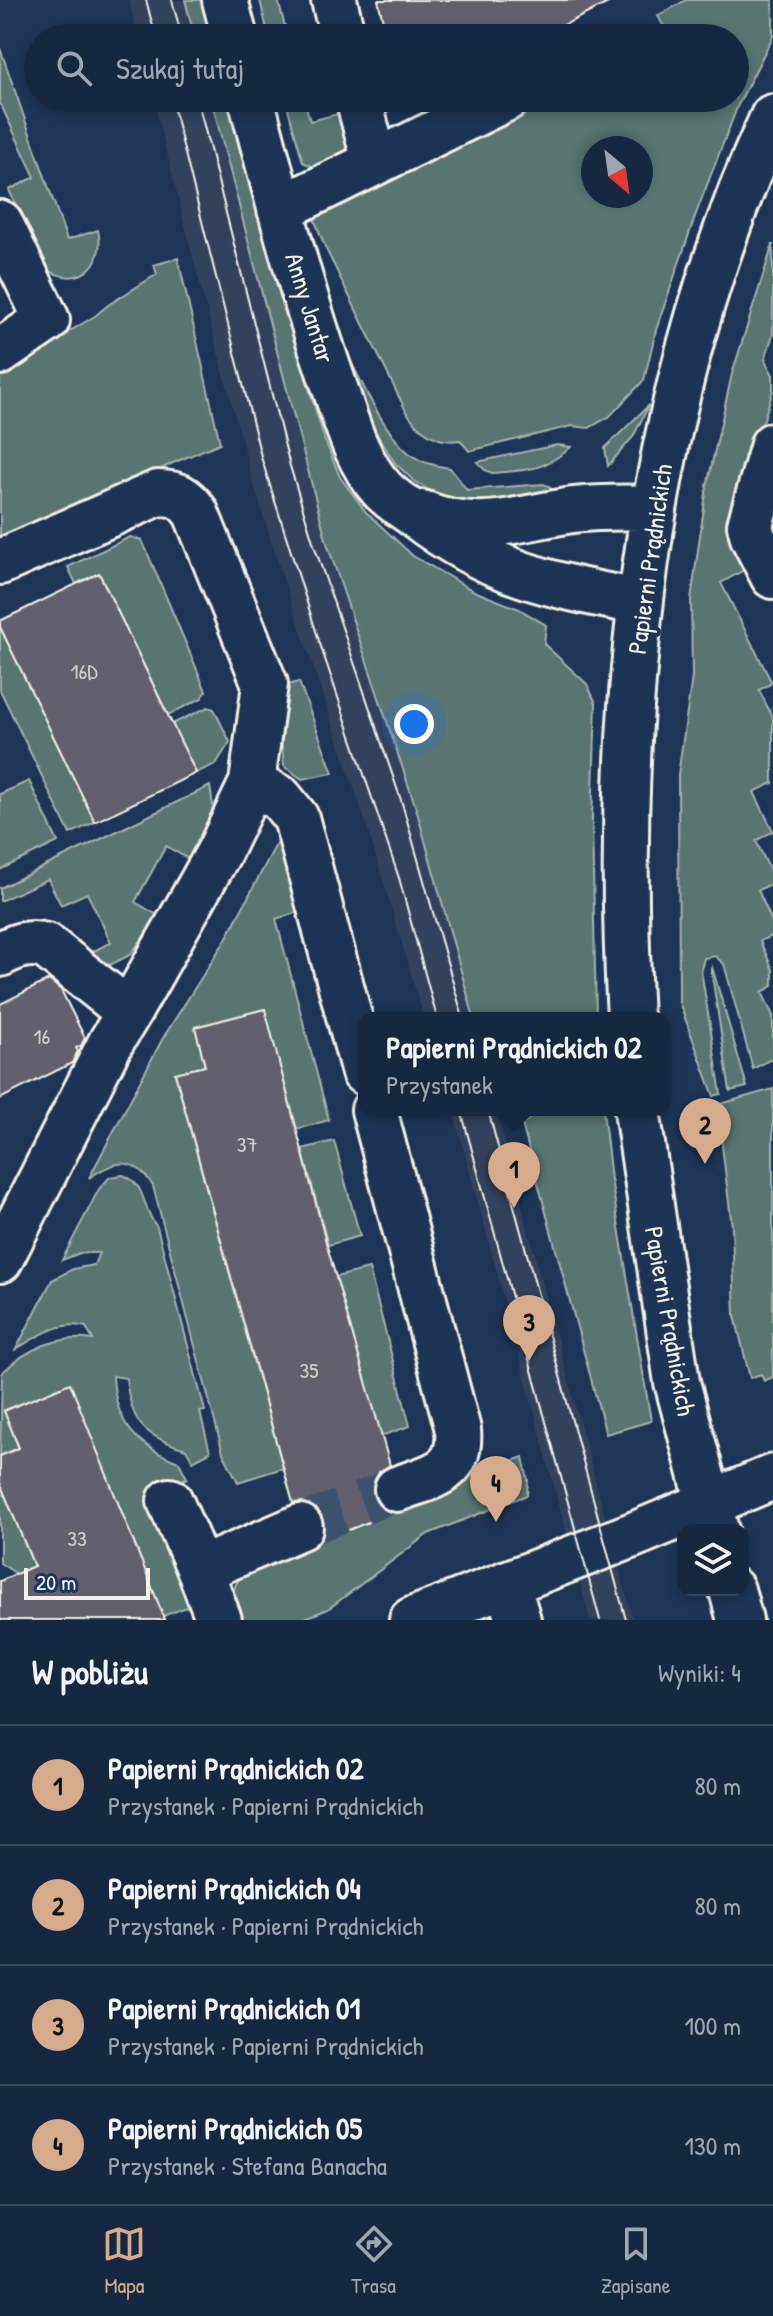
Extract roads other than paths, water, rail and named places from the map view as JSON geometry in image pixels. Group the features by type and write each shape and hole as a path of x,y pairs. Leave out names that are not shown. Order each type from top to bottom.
{"street":[{"path":"225,0 231,24"},
{"path":"334,0 340,24"},
{"name":"Anny Jantar","path":"255,112 323,355 351,434 371,475 383,491 450,542 494,564 530,579 639,602"},
{"path":"362,112 375,162"},
{"path":"280,209 478,112"},
{"name":"Papierni Prądnickich","path":"630,1012 627,786 639,602 653,508 677,394 692,340 713,272 757,201 773,117"},
{"path":"0,223 47,320 0,352"},
{"path":"773,445 750,525 773,576"},
{"path":"0,562 158,493 173,493 186,499 196,513 265,684 252,783 219,852 111,1042 0,1260"},
{"name":"Anny Jantar","path":"398,502 441,520 478,524 516,523 598,508 653,508"},
{"path":"252,783 280,798 296,818 358,1050"},
{"path":"0,954 22,944 46,946 129,1012"},
{"path":"376,1116 460,1445 449,1467 397,1489"},
{"name":"Papierni Prądnickich","path":"638,1116 677,1382 712,1517"},
{"path":"412,1620 513,1602 712,1517 773,1477"},
{"path":"170,1501 219,1620"},
{"path":"200,1570 300,1527"},
{"path":"734,1596 740,1620"}],"tunnel":[{"path":"300,1527 397,1489"}],"tram line":[{"path":"146,0 152,24"},
{"path":"172,0 178,24"},
{"path":"175,112 262,460 399,878 435,1012"},
{"path":"201,112 290,466 402,803 461,1012"},
{"path":"463,1116 600,1620"},
{"path":"490,1116 626,1620"}],"place":[{"name":"Papierni Prądnickich 04","path":"705,1164"},
{"name":"Papierni Prądnickich 02","path":"514,1208"},
{"name":"Papierni Prądnickich 01","path":"529,1361"},
{"name":"Papierni Prądnickich 05","path":"496,1522"}]}
